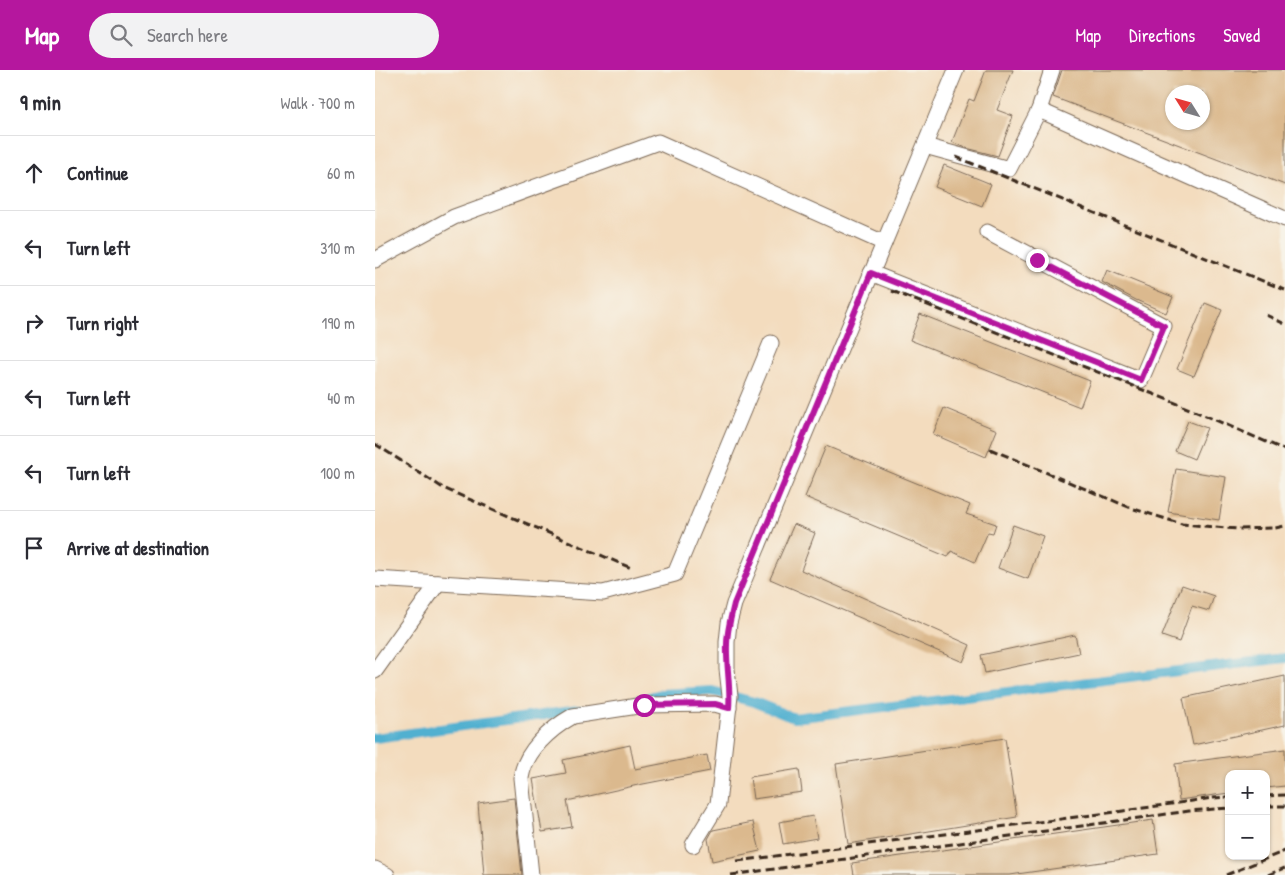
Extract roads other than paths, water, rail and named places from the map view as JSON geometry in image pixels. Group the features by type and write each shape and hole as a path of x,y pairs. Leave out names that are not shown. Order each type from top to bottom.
{"street":[{"path":"693,845 718,804 730,696 727,642 734,604 956,70"},
{"path":"925,146 1009,169 1039,110 1052,70"},
{"path":"1039,110 1285,219"},
{"path":"375,260 454,217 657,142 884,243"},
{"path":"871,273 1141,380 1164,326 987,232"},
{"path":"375,579 603,593 675,574 771,343"},
{"path":"375,672 438,583"},
{"path":"531,875 521,778 522,768 527,758 555,728 573,716 644,705 715,704 729,708"},
{"path":"375,869 387,875"}],"waterway":[{"path":"635,701 661,694 712,691 754,702 794,718 1285,658"},
{"path":"375,738 579,710"}],"railway":[{"path":"956,157 1285,290"},
{"path":"892,291 1171,401 1285,450"},
{"path":"1266,315 1285,324"},
{"path":"375,444 443,488 631,568"},
{"path":"990,449 1131,508 1182,524 1237,529 1285,526"},
{"path":"1270,796 1285,795"},
{"path":"737,861 1225,797"},
{"path":"1270,806 1285,806"},
{"path":"731,875 1189,811 1225,808"},
{"path":"1226,875 1285,851"},
{"path":"1268,875 1285,868"}]}
